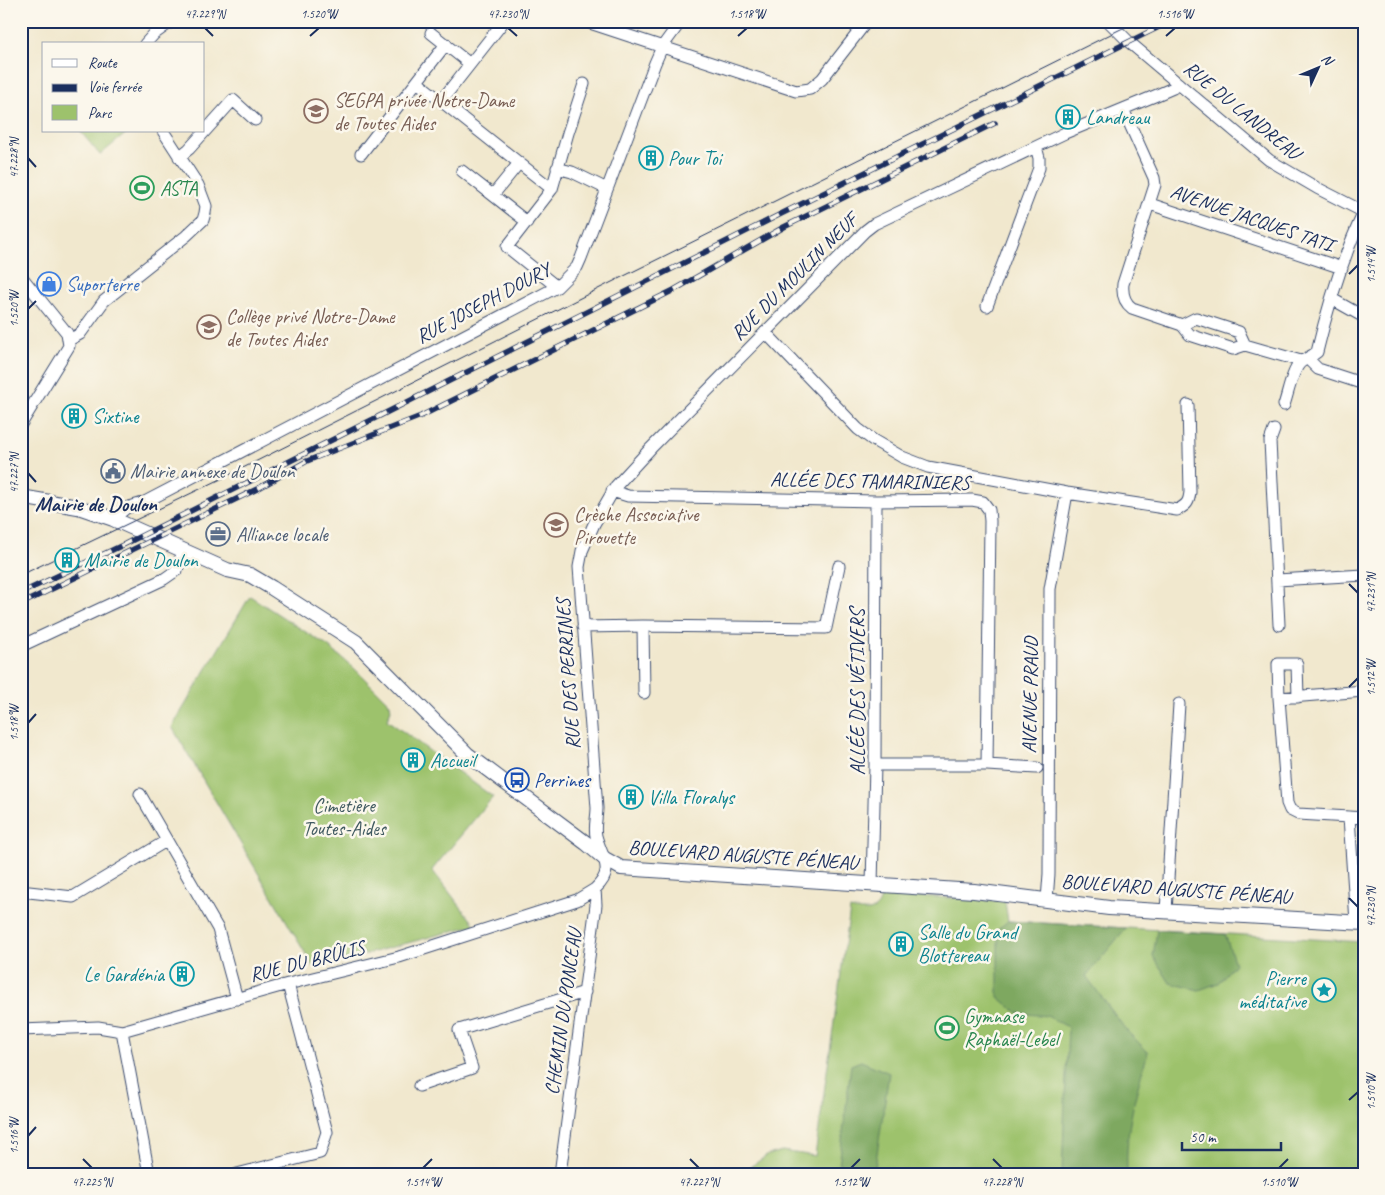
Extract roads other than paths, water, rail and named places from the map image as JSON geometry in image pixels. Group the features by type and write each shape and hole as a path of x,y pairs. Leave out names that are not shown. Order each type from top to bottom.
{"street":[{"path":"147,42 154,34 172,21"},
{"path":"441,101 504,21"},
{"path":"584,21 796,91 810,89 822,79 867,21"},
{"name":"RUE JOSEPH DOURY","path":"113,519 126,508 143,503 557,287 577,267 582,258 654,63 662,47 681,21"},
{"name":"RUE DU LANDREAU","path":"1108,21 1124,37 1269,160 1317,188 1364,212"},
{"path":"432,33 470,64"},
{"path":"361,154 446,44"},
{"path":"417,82 552,189"},
{"name":"RUE DU MOULIN NEUF","path":"612,491 651,448 865,230 1036,147 1165,91 1178,83"},
{"path":"557,287 507,247 552,189 584,84"},
{"path":"205,131 233,100 255,120"},
{"path":"1123,109 1154,178 1154,188 1150,204 1123,284 1123,295 1128,305 1137,310 1182,324 1190,335 1233,349 1246,345 1305,360 1318,369 1364,384"},
{"path":"69,340 80,334 104,301 186,236 203,220 206,206 203,196 198,185 164,132"},
{"path":"180,157 204,132"},
{"path":"986,306 1038,168 1040,158 1036,147"},
{"path":"493,196 519,163"},
{"path":"557,168 572,172 607,189"},
{"path":"462,171 526,222"},
{"name":"AVENUE JACQUES TATI","path":"1150,204 1342,268"},
{"path":"1284,405 1296,369 1317,352 1342,268 1355,230 1364,212"},
{"path":"21,276 67,334 69,340 68,350 21,424"},
{"path":"1332,299 1364,317"},
{"path":"1182,324 1196,318 1239,332 1246,345"},
{"path":"765,332 858,428 873,440 902,456 928,467 1067,493 1177,510 1184,506 1189,501 1190,492 1188,405"},
{"path":"1274,430 1270,441 1279,625"},
{"name":"ALLÉE DES TAMARINIERS","path":"612,491 628,496 876,501 972,500 983,502 989,510 990,520 987,766"},
{"name":"RUE DES PERRINES","path":"605,859 596,834 596,808 579,578 581,556 594,524 612,491"},
{"name":"AVENUE PRAUD","path":"1047,900 1049,874 1050,590 1067,493"},
{"name":"BOULEVARD AUGUSTE PÉNEAU","path":"21,497 78,507 113,519 227,570 250,575 347,635 467,754 571,831 605,859 621,868 974,890 1089,906 1360,922"},
{"name":"ALLÉE DES VÉTIVERS","path":"872,884 875,765 876,501"},
{"path":"21,646 164,579 177,570 183,551"},
{"path":"583,627 826,628 839,566"},
{"path":"1277,580 1364,575"},
{"path":"643,626 644,693"},
{"path":"1298,697 1297,664 1278,664 1287,803 1290,810 1298,814 1364,818"},
{"path":"1280,698 1364,691"},
{"path":"1166,911 1178,704"},
{"path":"875,765 1037,768"},
{"path":"140,794 218,928 237,998"},
{"path":"1349,818 1358,851 1360,922"},
{"path":"29,892 72,897 166,841"},
{"name":"CHEMIN DU PONCEAU","path":"560,1174 596,905 595,890 604,881 605,859"},
{"name":"RUE DU BRÛLIS","path":"21,1030 98,1027 122,1031 288,984 371,965 439,945 577,900 595,890"},
{"path":"236,1174 320,1153 327,1132 288,984"},
{"path":"419,1086 472,1068 459,1030 585,992"},
{"path":"122,1031 149,1174"}],"tram line":[{"path":"21,575 223,478 1137,21"}],"railway":[{"path":"21,593 125,544 781,214 1171,21"},
{"path":"21,604 257,489 307,461 421,416 674,290 784,227 995,123"}],"place":[{"name":"SEGPA privée Notre-Dame de Toutes Aides","path":"316,111"},
{"name":"Landreau","path":"1068,117"},
{"name":"Pour Toi","path":"651,158"},
{"name":"ASTA","path":"142,188"},
{"name":"Suporterre","path":"49,284"},
{"name":"Collège privé Notre-Dame de Toutes Aides","path":"209,327"},
{"name":"Sixtine","path":"74,416"},
{"name":"Mairie annexe de Doulon","path":"113,471"},
{"name":"Crèche Associative Pirouette","path":"556,525"},
{"name":"Alliance locale","path":"218,534"},
{"name":"Mairie de Doulon","path":"67,560"},
{"name":"Accueil","path":"413,760"},
{"name":"Perrines","path":"517,780"},
{"name":"Villa Floralys","path":"631,797"},
{"name":"Salle du Grand Blottereau","path":"901,944"},
{"name":"Le Gardénia","path":"182,974"},
{"name":"Pierre méditative","path":"1324,990"},
{"name":"Gymnase Raphaël-Lebel","path":"947,1028"}],"district":[{"name":"Mairie de Doulon","path":"96,504"}],"park label":[{"name":"Cimetière Toutes-Aides","path":"344,816"}]}
